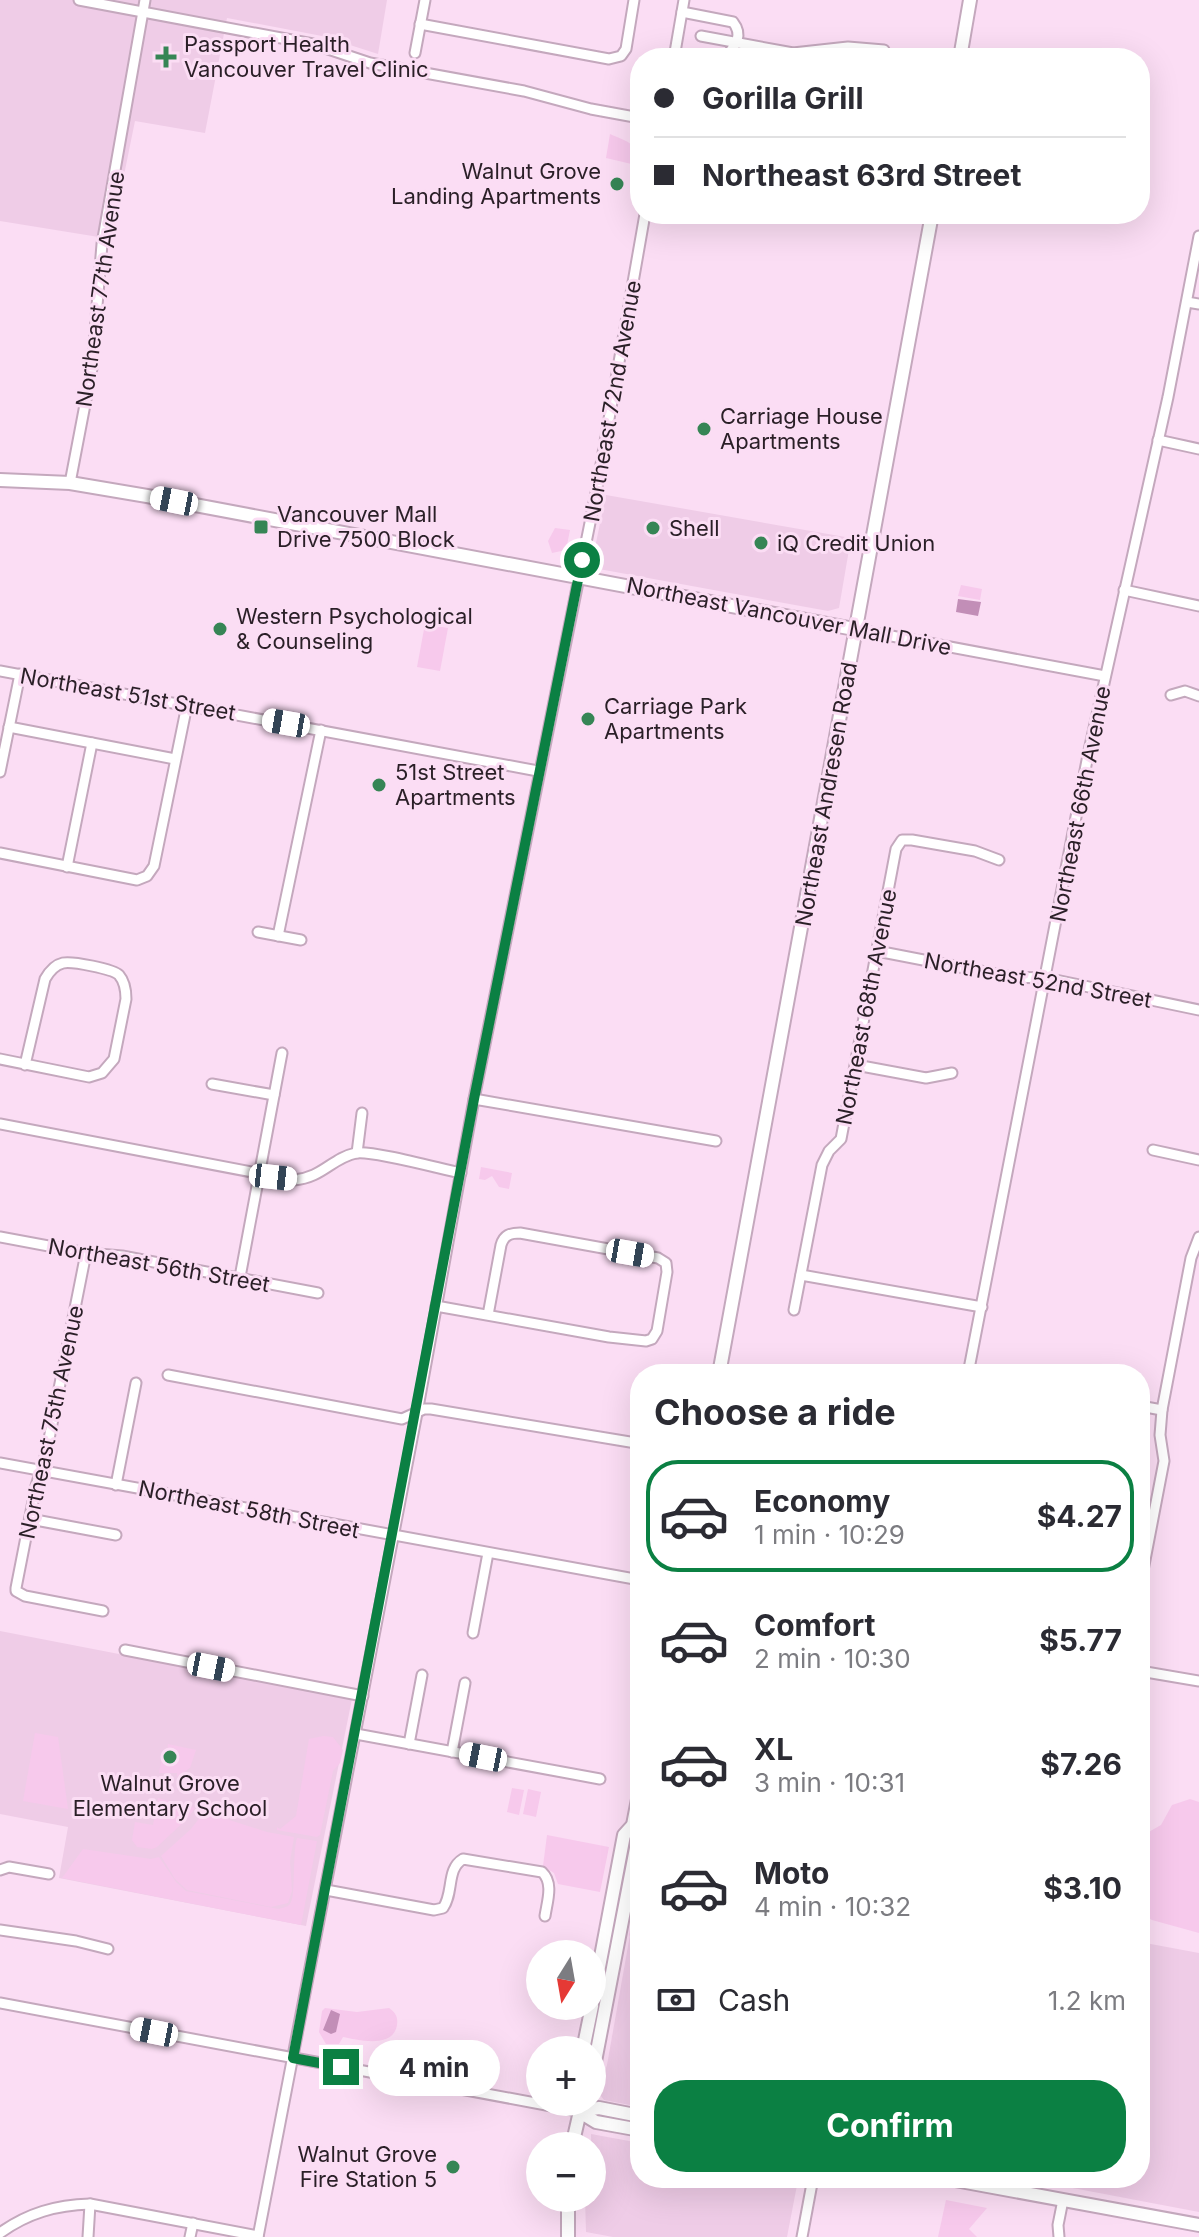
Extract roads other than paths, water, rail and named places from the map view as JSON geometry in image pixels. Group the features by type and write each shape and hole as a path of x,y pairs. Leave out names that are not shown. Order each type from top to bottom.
{"main road":[{"path":"962,48 970,0"},
{"name":"Northeast Andresen Road","path":"721,1364 930,224"},
{"name":"Northeast Vancouver Mall Drive","path":"0,480 70,483 854,629"},
{"path":"605,1940 624,1835 630,1828"},
{"path":"600,2036 630,1880"},
{"path":"606,2109 630,2114"},
{"path":"590,2116 596,2122 630,2128"},
{"path":"998,2188 1199,2225"},
{"path":"568,2212 568,2237"}],"street":[{"path":"79,0 313,44 370,63 524,91 630,116"},
{"name":"Northeast 77th Avenue","path":"70,483 92,368 102,244 145,0"},
{"path":"415,53 425,0"},
{"path":"420,24 609,59 621,56 626,49 634,0"},
{"path":"679,48 684,0"},
{"path":"682,12 733,22 738,29 737,43 733,48"},
{"path":"701,36 765,48"},
{"path":"839,48 860,48"},
{"name":"Northeast 72nd Avenue","path":"258,2236 417,1413 474,1099 579,577 643,224"},
{"name":"Northeast 66th Avenue","path":"970,1364 1105,676 1158,440 1199,236"},
{"path":"1187,302 1199,304"},
{"path":"1158,440 1199,449"},
{"path":"1124,590 1199,606"},
{"name":"Northeast Vancouver Mall Drive","path":"854,629 1105,676"},
{"name":"Northeast 51st Street","path":"0,671 538,771"},
{"path":"0,772 20,674"},
{"path":"1171,695 1185,691 1199,696"},
{"path":"0,853 137,880 147,876 154,866 187,705"},
{"path":"9,727 175,759"},
{"path":"278,936 321,730"},
{"path":"67,867 92,743"},
{"name":"Northeast 68th Avenue","path":"794,1310 822,1165 829,1151 841,1139 896,849 902,840 975,851 999,860"},
{"path":"258,932 301,940"},
{"name":"Northeast 52nd Street","path":"877,951 1011,977 1046,978 1199,1010"},
{"path":"0,1059 25,1065 89,1077 102,1073 114,1059 126,999 124,983 114,971 63,963 51,969 45,979 25,1065"},
{"path":"240,1277 282,1053"},
{"path":"856,1065 926,1078 952,1073"},
{"path":"212,1084 274,1095"},
{"path":"474,1099 716,1141"},
{"path":"357,1153 362,1113"},
{"path":"0,1124 294,1180 311,1178 357,1153 461,1173"},
{"path":"1153,1150 1199,1160"},
{"path":"436,1306 609,1337 646,1341 652,1339 659,1316 668,1271 666,1263 658,1258 520,1233 506,1235 501,1245 488,1315"},
{"name":"Northeast 56th Street","path":"0,1237 86,1253 122,1256 318,1293"},
{"path":"1150,1534 1164,1461 1160,1435 1162,1410 1191,1258 1199,1237"},
{"name":"Northeast 75th Avenue","path":"86,1253 16,1591 25,1596 103,1611"},
{"path":"801,1275 982,1307"},
{"path":"168,1375 402,1419 431,1409 630,1442"},
{"path":"116,1485 136,1383"},
{"path":"1150,1408 1162,1410"},
{"name":"Northeast 58th Street","path":"0,1463 630,1578"},
{"path":"30,1519 116,1535"},
{"path":"473,1633 488,1553"},
{"path":"125,1650 363,1696"},
{"path":"1150,1673 1199,1681"},
{"path":"409,1744 422,1675"},
{"path":"452,1752 465,1683"},
{"path":"356,1734 600,1779"},
{"path":"326,1890 434,1910 443,1908 454,1868 463,1859 542,1872 549,1884 545,1916"},
{"path":"0,1870 9,1867 49,1874"},
{"path":"0,1930 108,1949"},
{"path":"0,2003 293,2058 526,2096"},
{"path":"802,2237 811,2188"},
{"path":"1059,2237 1063,2200"},
{"path":"0,2233 36,2212 90,2204 258,2236"},
{"path":"88,2237 90,2204"},
{"path":"190,2237 193,2223"}],"place":[{"name":"Passport Health Vancouver Travel Clinic","path":"166,57"},
{"name":"Walnut Grove Landing Apartments","path":"617,184"},
{"name":"Carriage House Apartments","path":"704,429"},
{"name":"Vancouver Mall Drive 7500 Block","path":"261,527"},
{"name":"Shell","path":"653,528"},
{"name":"iQ Credit Union","path":"761,543"},
{"name":"Western Psychological & Counseling","path":"220,629"},
{"name":"Carriage Park Apartments","path":"588,719"},
{"name":"51st Street Apartments","path":"379,785"},
{"name":"Walnut Grove Elementary School","path":"170,1757"},
{"name":"Walnut Grove Fire Station 5","path":"453,2167"}]}
